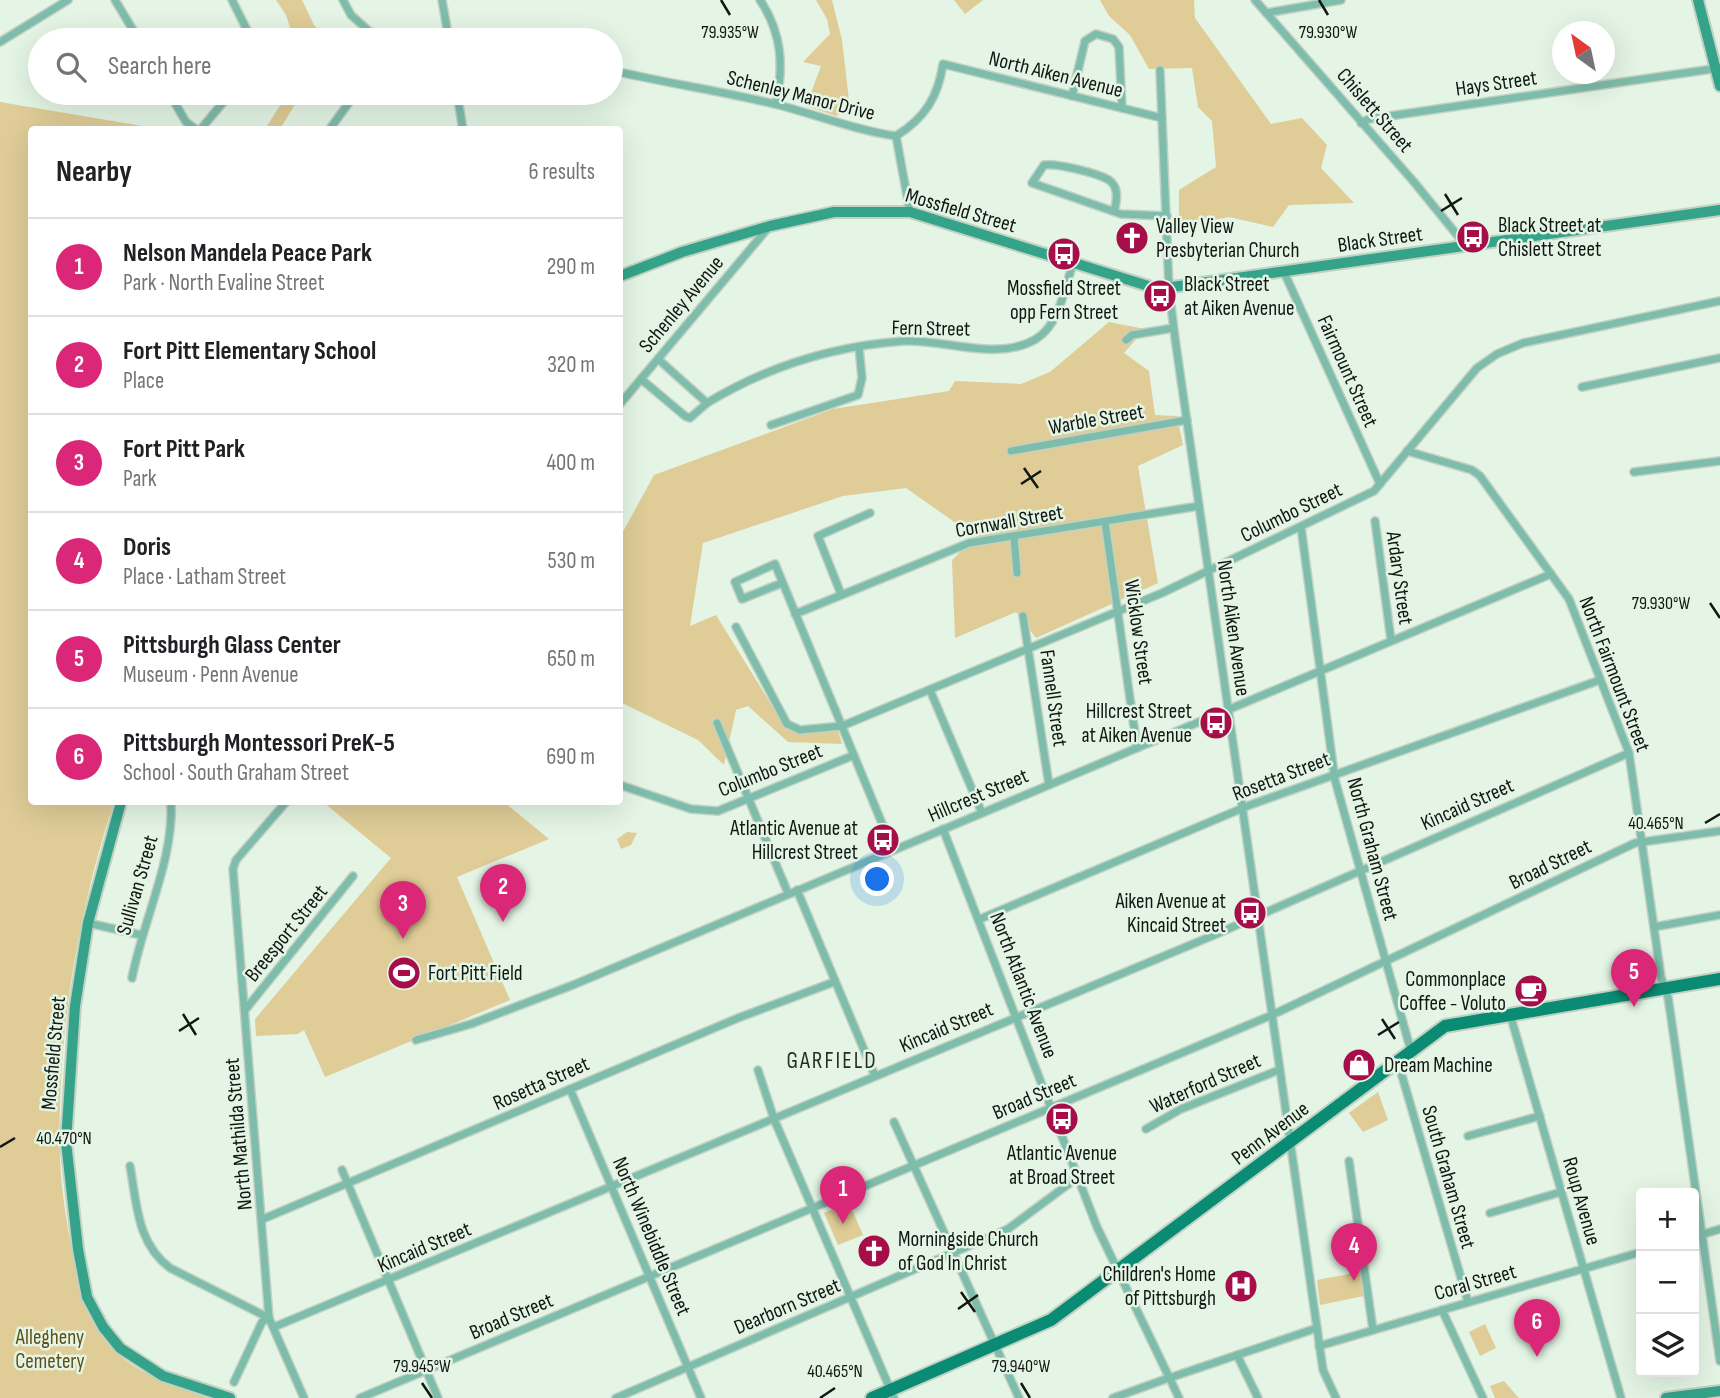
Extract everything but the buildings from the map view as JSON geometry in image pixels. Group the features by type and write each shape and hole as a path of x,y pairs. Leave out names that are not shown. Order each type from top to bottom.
{"main road":[{"name":"Penn Avenue","path":"872,1398 892,1394 992,1345 1051,1320 1444,1026 1720,979"}],"street":[{"path":"0,42 68,0"},
{"path":"232,0 246,28"},
{"path":"343,0 351,15 366,28"},
{"path":"442,0 447,28"},
{"path":"760,0 774,25 780,48 782,74 776,104"},
{"name":"Chislett Street","path":"1255,0 1466,246"},
{"path":"1266,13 1341,0"},
{"path":"1698,0 1718,68 1720,86"},
{"path":"115,1 132,28"},
{"path":"1072,96 1085,41 1096,34 1113,38 1118,47 1122,108"},
{"name":"Schenley Manor Drive","path":"623,73 776,104 870,132 896,136 926,112 936,95 943,64"},
{"name":"North Aiken Avenue","path":"943,64 1162,118"},
{"name":"Hays Street","path":"1361,123 1369,119 1718,68"},
{"name":"North Aiken Avenue","path":"1160,71 1169,289 1174,328 1319,1346 1323,1370 1336,1398"},
{"path":"176,105 186,122 192,126"},
{"path":"202,126 221,105"},
{"path":"332,126 347,105"},
{"path":"459,105 462,126"},
{"path":"896,136 910,212"},
{"path":"1114,211 1117,192 1109,181 1055,163 1044,165 1032,183 1114,211 1136,217 1167,216"},
{"name":"Black Street","path":"1169,289 1720,209"},
{"name":"Mossfield Street","path":"623,275 681,252 770,226 834,212 910,212 1073,264 1158,289 1169,289"},
{"name":"Schenley Avenue","path":"623,400 770,226"},
{"name":"Fern Street","path":"641,379 690,418 707,403 772,369 810,356 906,341 1018,347 1037,338 1052,325 1073,264"},
{"name":"Fairmount Street","path":"1284,272 1380,484"},
{"name":"Columbo Street","path":"736,627 787,723 800,730 842,726 1208,572 1374,491 1472,373 1497,354 1523,343 1720,301"},
{"path":"1126,341 1132,335 1174,328"},
{"path":"771,425 858,395 862,389 859,348"},
{"path":"1582,387 1720,358"},
{"path":"657,359 707,403"},
{"name":"Warble Street","path":"1011,451 1187,420"},
{"name":"North Fairmount Street","path":"1407,451 1472,470 1480,476 1569,599 1629,753 1665,988 1692,1188"},
{"path":"1634,472 1720,461"},
{"name":"Cornwall Street","path":"795,614 942,551 969,543 1199,506"},
{"path":"841,594 818,536 870,513"},
{"name":"Ardary Street","path":"1375,521 1391,640"},
{"name":"Wicklow Street","path":"1105,522 1138,748"},
{"name":"North Graham Street","path":"1301,527 1335,774 1411,1051"},
{"path":"1014,537 1017,573"},
{"path":"782,583 742,599 734,582 775,564 893,850"},
{"name":"Hillcrest Street","path":"415,1040 526,1003 1551,574"},
{"name":"Fannell Street","path":"1023,616 1049,785"},
{"name":"Rosetta Street","path":"980,919 1243,808 1600,680"},
{"path":"930,690 982,813"},
{"path":"717,723 788,893"},
{"name":"Kincaid Street","path":"274,1327 1257,915 1629,753"},
{"name":"Columbo Street","path":"623,786 691,809 718,811 852,756"},
{"name":"Mossfield Street","path":"120,805 88,923 75,1006 66,1142 69,1186 88,1297 103,1327 134,1360 163,1376 230,1398"},
{"name":"Sullivan Street","path":"132,978 141,935 170,836 171,805"},
{"name":"North Mathilda Street","path":"283,805 236,860 233,869 269,1318 304,1398"},
{"name":"North Atlantic Avenue","path":"943,829 1116,1272 1180,1398"},
{"name":"Broad Street","path":"360,1398 1272,1015 1643,842 1720,831"},
{"name":"Breesport Street","path":"244,1011 354,876"},
{"path":"797,890 875,1076"},
{"path":"1654,927 1720,915"},
{"path":"88,923 141,935"},
{"name":"Rosetta Street","path":"263,1219 738,1018 834,982"},
{"name":"Roup Avenue","path":"1510,1014 1621,1398"},
{"name":"South Graham Street","path":"1398,1062 1468,1302"},
{"path":"758,1070 774,1119 892,1394"},
{"name":"Waterford Street","path":"1146,1129 1181,1109 1279,1070"},
{"name":"North Winebiddle Street","path":"570,1088 701,1398"},
{"path":"1468,1136 1540,1116"},
{"path":"894,1122 992,1345 1019,1398"},
{"path":"1349,1161 1373,1330"},
{"path":"130,1167 141,1228 146,1244 156,1257 170,1268 269,1318"},
{"path":"342,1170 439,1398"},
{"name":"Dearborn Street","path":"616,1398 1008,1229 1078,1177"},
{"path":"1490,1213 1561,1192"},
{"path":"1699,1236 1720,1229"},
{"name":"North Fairmount Street","path":"1699,1242 1720,1361"},
{"name":"Coral Street","path":"1319,1346 1636,1253"},
{"path":"1442,1310 1483,1398"},
{"path":"234,1382 262,1322 269,1318"},
{"path":"1113,1398 1317,1328"},
{"path":"1237,1355 1258,1398"},
{"path":"1667,1398 1720,1391"}],"green space":[{"path":"276,0 302,0 317,28 290,28 286,15"},
{"path":"816,0 832,0 842,40 850,109 836,116 806,106 821,66 803,62 830,34 827,19"},
{"path":"954,0 983,0 965,14"},
{"path":"1100,0 1194,0 1195,18 1271,124 1302,118 1327,145 1321,168 1354,203 1289,205 1273,227 1229,217 1179,227 1179,190 1216,167 1212,121 1198,107 1192,68 1149,69 1130,35 1109,16"},
{"name":"Allegheny Cemetery","path":"0,102 142,126 28,126 28,805 113,805 89,888 80,933 62,1069 61,1176 80,1291 100,1334 128,1362 164,1382 208,1398 0,1398"},
{"path":"280,105 295,105 282,126 267,126"},
{"path":"1109,322 1145,329 1124,353 1149,371 1155,415 1177,416 1183,445 1138,466 1158,583 1036,638 1016,612 955,638 952,560 983,530 973,523 960,526 906,488 843,496 703,543 690,626 716,615 787,730 838,730 842,744 788,742 748,706 736,710 724,765 698,740 623,703 623,532 654,475 833,409 949,391 955,381 1021,384 1050,372"},
{"path":"327,805 508,805 549,839 457,877 510,1000 325,1077 304,1030 298,1034 256,1036 255,1019 391,858"},
{"path":"627,832 637,833 631,845 621,849 617,839"},
{"path":"1378,1092 1388,1120 1363,1132 1349,1113"},
{"path":"849,1203 863,1235 838,1245 824,1213"},
{"path":"1360,1272 1364,1296 1320,1305 1317,1280"},
{"path":"1485,1324 1496,1348 1480,1356 1469,1332"},
{"path":"1504,1381 1519,1398 1495,1398 1490,1386"}],"place":[{"name":"Black Street at Chislett Street","path":"1473,237"},
{"name":"Valley View Presbyterian Church","path":"1132,238"},
{"name":"Mossfield Street opp Fern Street","path":"1064,254"},
{"name":"Black Street at Aiken Avenue","path":"1160,296"},
{"name":"Hillcrest Street at Aiken Avenue","path":"1216,723"},
{"name":"Atlantic Avenue at Hillcrest Street","path":"883,840"},
{"name":"Aiken Avenue at Kincaid Street","path":"1250,913"},
{"name":"Fort Pitt Elementary School","path":"503,922"},
{"name":"Fort Pitt Park","path":"403,939"},
{"name":"Fort Pitt Field","path":"404,973"},
{"name":"Commonplace Coffee - Voluto","path":"1531,991"},
{"name":"Pittsburgh Glass Center","path":"1634,1007"},
{"name":"Dream Machine","path":"1359,1065"},
{"name":"Atlantic Avenue at Broad Street","path":"1062,1119"},
{"name":"Nelson Mandela Peace Park","path":"843,1224"},
{"name":"Morningside Church of God In Christ","path":"874,1251"},
{"name":"Doris","path":"1354,1281"},
{"name":"Children's Home of Pittsburgh","path":"1241,1286"},
{"name":"Pittsburgh Montessori PreK-5","path":"1537,1357"}],"district":[{"name":"GARFIELD","path":"832,1060"}]}
